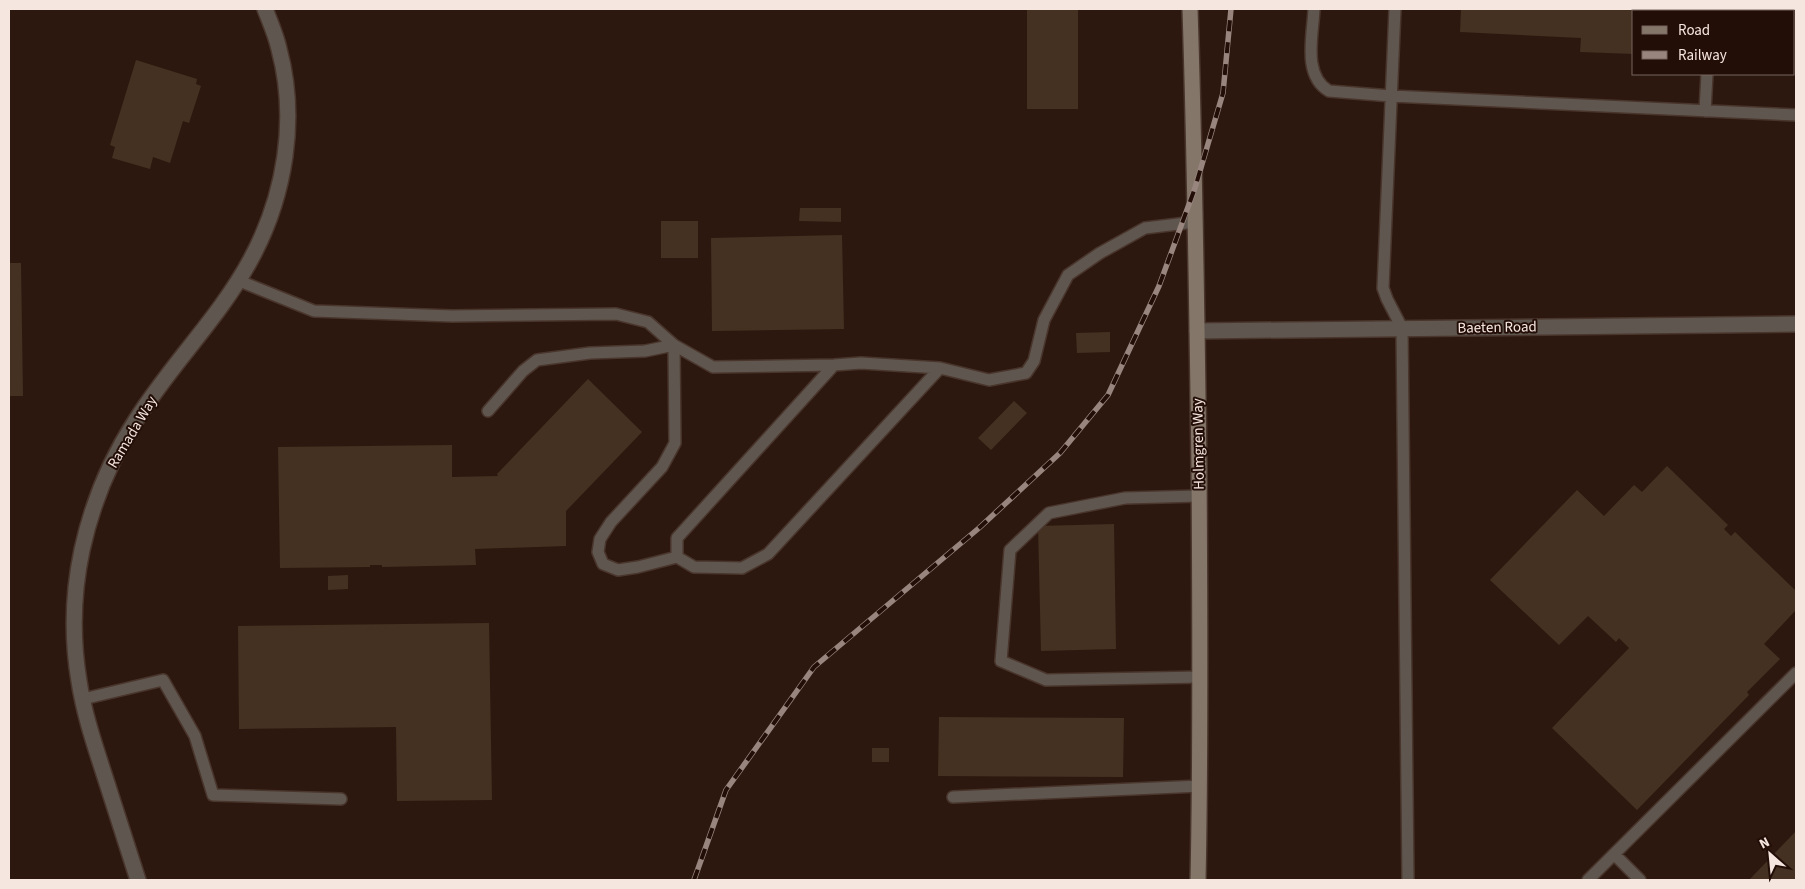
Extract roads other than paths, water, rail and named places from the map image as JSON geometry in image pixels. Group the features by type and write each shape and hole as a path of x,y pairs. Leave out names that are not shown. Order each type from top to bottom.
{"street":[{"name":"Ramada Way","path":"138,880 90,733 79,682 75,643 75,597 82,552 93,508 110,465 136,419 238,280 251,260 269,221 282,176 287,136 286,86 279,49 265,9"},
{"name":"Holmgren Way","path":"1190,9 1194,140 1201,677 1198,880"},
{"name":"Baeten Road","path":"1197,330 1796,324"}],"lane":[{"path":"1314,9 1312,71 1321,86 1329,91 1391,96 1796,115"},
{"path":"1395,9 1383,288 1402,328 1408,880"},
{"path":"1705,111 1707,75"},
{"path":"238,280 314,311 452,316 616,314 648,322 674,345 713,367 861,363 940,368 989,380 1026,373 1034,361 1044,320 1068,275 1100,253 1145,228 1195,222"},
{"path":"488,411 523,371 537,360 590,353 645,351 674,345"},
{"path":"674,345 675,443 662,467 600,539 598,552 603,564 618,570 677,557 694,567 742,568 768,554 940,368"},
{"path":"677,557 677,538 834,365"},
{"path":"1199,496 1125,498 1049,513 1010,550 1001,661 1046,680 1201,677"},
{"path":"1588,880 1796,672"},
{"path":"83,699 163,680 195,736 213,794 341,799"},
{"path":"953,797 1200,786"},
{"path":"1614,854 1640,880"}],"railway":[{"path":"694,880 726,790 814,667 979,528 1060,453 1108,395 1159,286 1195,188 1223,93 1231,9"}]}
